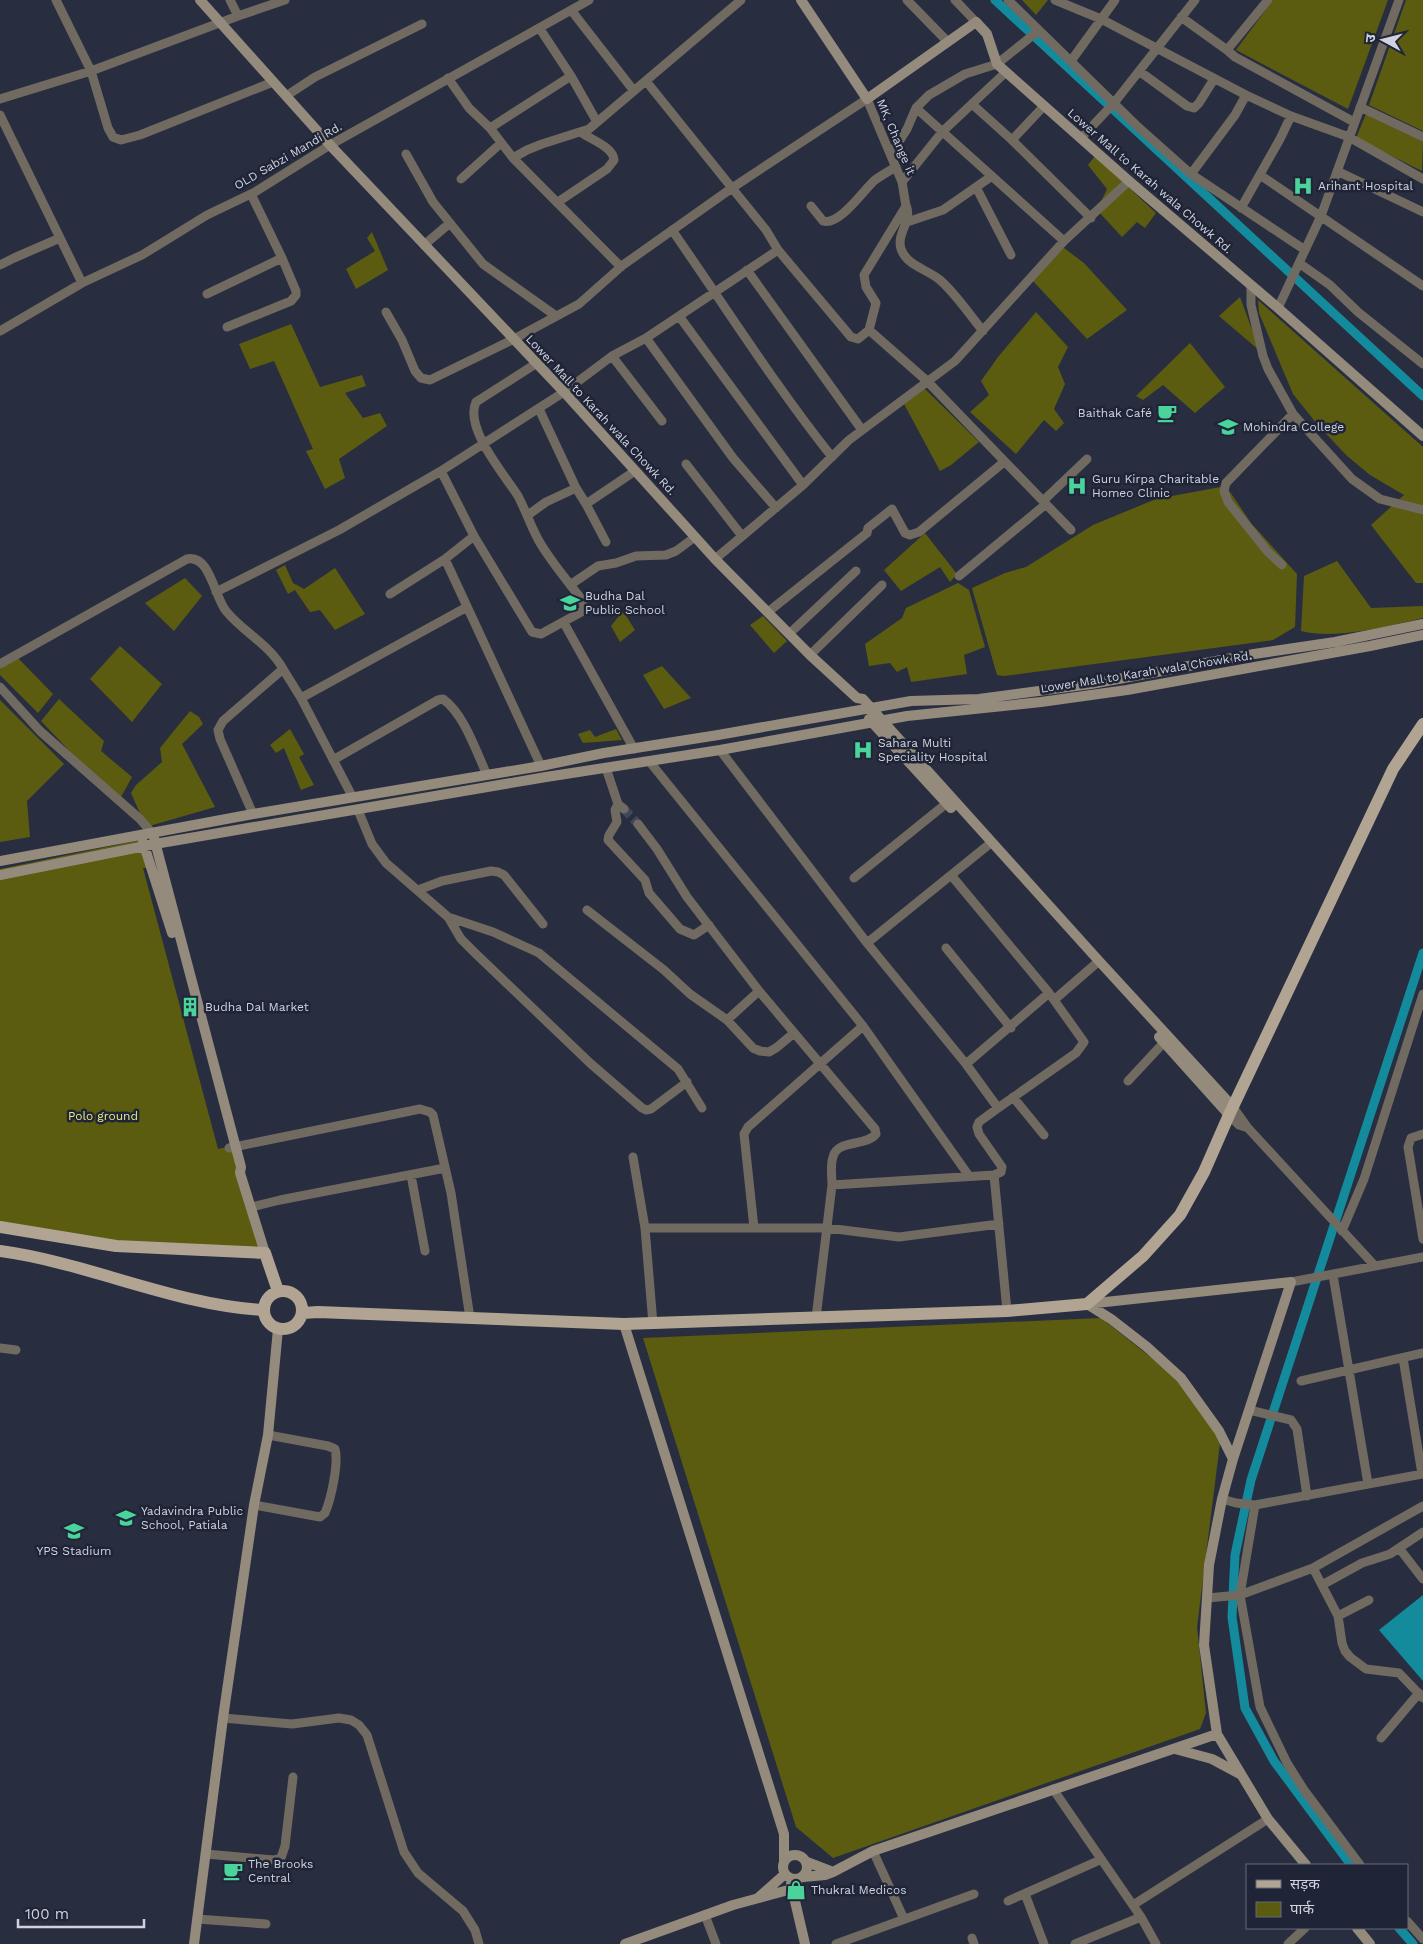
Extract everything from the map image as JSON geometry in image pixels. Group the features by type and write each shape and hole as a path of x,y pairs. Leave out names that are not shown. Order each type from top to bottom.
{"main road":[{"path":"302,1313 318,1312 653,1324 1007,1311 1086,1304 1144,1256 1180,1214 1204,1172 1393,769 1423,724"},
{"path":"0,1227 116,1246 265,1253 278,1291"},
{"path":"0,1250 33,1255 178,1295 239,1308 264,1310"},
{"path":"285,1290 297,1295 301,1300 302,1313 296,1324 291,1328 278,1329 268,1322 264,1310 268,1298 278,1291 285,1290"}],"street":[{"path":"56,0 91,71 108,128 113,137 121,140 140,135 273,82"},
{"name":"Lower Mall to Karah wala Chowk Rd.","path":"200,0 330,145 564,392 714,559 810,655 857,698 863,699 866,709 877,722 943,711 1041,702 1098,694 1341,652 1423,635"},
{"path":"230,0 238,16"},
{"path":"0,100 91,71 285,0"},
{"name":"OLD Sabzi Mandi Rd.","path":"0,331 82,283 142,255 207,215 251,194 330,145 487,56 540,29 588,0"},
{"path":"513,158 542,144 582,132 597,122 741,0"},
{"path":"802,0 867,99 976,22 955,0"},
{"path":"907,0 947,41"},
{"path":"1008,0 1036,33 1071,61 1111,105 1191,174 1305,250"},
{"path":"1055,0 1101,18 1214,79 1291,116 1349,137 1423,179"},
{"path":"1071,61 1116,0"},
{"path":"1081,138 1111,105 1195,0"},
{"path":"1227,50 1268,0"},
{"path":"1278,308 1320,216 1398,0"},
{"path":"572,10 634,91"},
{"path":"1181,17 1235,57 1354,122"},
{"name":"Lower Mall to Karah wala Chowk Rd.","path":"976,22 987,34 997,64 1423,436"},
{"path":"286,96 315,77 422,24"},
{"path":"540,29 571,76 597,122"},
{"path":"891,154 907,129 916,108 929,95 965,74 997,64 1036,33"},
{"path":"1139,71 1187,106 1194,108 1214,79"},
{"path":"902,182 942,132 1006,72"},
{"path":"490,128 571,76"},
{"path":"448,78 469,108 490,128 513,158 620,267"},
{"path":"646,81 766,230 778,250 851,337 858,339 869,330 876,303 866,287 864,275 906,206"},
{"path":"1191,174 1236,115 1246,95"},
{"name":"MK, Change it","path":"386,312 402,340 415,371 426,380 430,380 514,339 579,304 620,267 732,188 867,99 902,182 908,222"},
{"path":"972,104 1012,140 1091,218"},
{"path":"1012,140 1044,106"},
{"path":"1360,107 1423,137"},
{"path":"916,108 1064,241"},
{"path":"0,115 82,283"},
{"path":"1241,208 1291,116"},
{"path":"558,202 607,169 614,160 614,156 609,150 582,132"},
{"path":"461,179 501,143"},
{"path":"406,154 433,202 483,264 556,316"},
{"path":"810,206 823,221 830,222 861,197 874,181 896,167"},
{"path":"1337,170 1423,212"},
{"path":"1260,175 1423,286"},
{"path":"983,331 941,281 910,262 903,254 900,240 903,228 908,222 942,210 992,176"},
{"path":"714,559 803,485 862,430 955,361 1064,241 1129,181"},
{"path":"976,187 1011,255"},
{"path":"227,327 291,300 296,295 282,258 251,194"},
{"path":"424,245 450,222"},
{"path":"672,230 762,364 832,457"},
{"path":"0,266 60,238"},
{"path":"216,592 338,530 441,470 539,409 612,356 646,338 778,250"},
{"path":"207,294 282,258"},
{"path":"1297,267 1330,285 1358,312 1423,364"},
{"path":"747,270 862,430"},
{"path":"1251,285 1251,305 1263,356 1268,369 1293,414 1352,478 1380,499 1423,510"},
{"path":"680,316 803,485"},
{"path":"869,330 927,381 1071,530"},
{"path":"646,338 732,458 776,508"},
{"path":"612,356 662,421"},
{"path":"441,470 474,536 532,632 541,634 564,623 582,611 584,607 582,600 538,540 528,515 483,444 474,418 473,408 476,402 537,363"},
{"path":"539,409 576,488 606,542"},
{"path":"1282,565 1228,502 1224,492 1226,483 1293,414"},
{"path":"959,576 1045,502 1087,459"},
{"path":"768,612 860,537 867,534 868,528 892,509 905,533 914,535 1004,462"},
{"path":"686,464 742,536"},
{"path":"586,504 635,471"},
{"path":"528,515 546,502 576,488"},
{"path":"390,594 445,559 474,536"},
{"path":"570,584 598,566 616,563 636,556 666,555 676,551 695,537"},
{"path":"0,664 187,560 193,558 201,561 226,611 268,650 283,669 301,698 352,797"},
{"path":"445,559 540,766"},
{"path":"790,634 856,571"},
{"path":"810,655 882,584"},
{"path":"301,698 466,607"},
{"path":"564,623 634,749"},
{"path":"0,861 254,814 911,701 979,699 1095,683 1254,654 1335,642 1423,624"},
{"path":"254,814 220,739 218,730 223,721 283,669"},
{"path":"1095,683 1098,694"},
{"path":"0,686 40,731 140,819 152,832 232,1147"},
{"path":"333,760 438,700 443,699 451,705 461,720 487,774"},
{"path":"0,875 155,844 877,722"},
{"path":"877,722 947,803 989,844"},
{"path":"877,722 1166,1040 1375,1266"},
{"path":"671,743 675,757"},
{"path":"720,750 867,943 966,1064 998,1108"},
{"path":"649,761 863,1026 969,1176"},
{"path":"606,768 621,807 615,810 617,822 608,840 646,880 649,892 680,929 694,935 709,925"},
{"path":"854,878 947,803"},
{"path":"358,810 377,852 386,863 448,917 462,939 474,952 590,1063 642,1108 646,1110 651,1109 687,1082"},
{"path":"140,819 141,834 181,961 232,1147 241,1167 240,1173 265,1253"},
{"path":"638,824 657,849 687,897 759,991 875,1129 876,1134 873,1139 836,1150 832,1157 832,1185 816,1318"},
{"path":"867,943 989,844"},
{"path":"418,890 442,881 498,872 504,875 543,924"},
{"path":"832,1185 994,1175 1001,1172 1002,1167 979,1134 977,1127 979,1122 1076,1053 1084,1042 1052,997 951,875"},
{"path":"587,910 664,970 690,994 727,1020 753,1048 769,1052 794,1033"},
{"path":"448,917 493,932 539,953 678,1069 702,1108"},
{"path":"946,948 1011,1028"},
{"path":"966,1064 1096,963"},
{"path":"727,1020 759,991"},
{"path":"1342,1231 1364,1179 1419,1020 1423,994"},
{"path":"754,1228 744,1134 748,1127 863,1026"},
{"path":"1128,1081 1166,1040"},
{"path":"1013,1098 1044,1135"},
{"path":"232,1147 426,1109 433,1115 452,1193 470,1318"},
{"path":"1423,1134 1411,1138 1408,1147 1423,1239"},
{"path":"633,1157 645,1228 653,1324"},
{"path":"251,1207 445,1168"},
{"path":"411,1175 425,1251"},
{"path":"994,1175 1007,1311"},
{"path":"645,1228 827,1228 900,1237 999,1224"},
{"path":"1086,1304 1291,1282 1423,1257"},
{"path":"1333,1274 1368,1484"},
{"path":"1291,1282 1233,1459 1222,1499 1209,1564 1204,1645 1217,1734 1268,1819 1305,1864"},
{"path":"1086,1304 1111,1319 1147,1347 1181,1378 1219,1430 1233,1459"},
{"path":"624,1324 784,1834 783,1866 789,1881 805,1944"},
{"path":"194,1944 223,1718 254,1505 268,1435 278,1329"},
{"path":"0,1348 16,1350"},
{"path":"1301,1381 1348,1369 1423,1354"},
{"path":"1222,1499 1253,1505 1423,1474 1403,1358"},
{"path":"1249,1410 1291,1420 1297,1429 1307,1496"},
{"path":"254,1505 320,1517 325,1513 332,1489 336,1449 268,1435"},
{"path":"1253,1505 1237,1596 1260,1707 1269,1729 1304,1790 1359,1864"},
{"path":"1207,1598 1237,1596 1313,1568 1423,1506"},
{"path":"1322,1585 1362,1563 1382,1558 1423,1532"},
{"path":"1399,1548 1423,1579"},
{"path":"1313,1568 1338,1616 1345,1651 1356,1663 1366,1669 1399,1673 1421,1695 1381,1738"},
{"path":"1338,1616 1369,1600"},
{"path":"223,1718 292,1724 339,1718 352,1720 359,1725 367,1735 404,1852 418,1873 463,1912 475,1930 478,1944"},
{"path":"624,1944 758,1897 789,1881 803,1877 825,1875 873,1851 1217,1734"},
{"path":"1174,1748 1212,1759 1241,1774"},
{"path":"206,1854 274,1860 281,1858 285,1846 293,1777"},
{"path":"1052,1789 1100,1860 1142,1917 1156,1944"},
{"path":"1133,1905 1268,1819"},
{"path":"784,1834 804,1859 808,1870 803,1877"},
{"path":"873,1851 904,1919"},
{"path":"784,1862 790,1856 804,1859 833,1872"},
{"path":"1008,1901 1100,1860"},
{"path":"758,1897 789,1881"},
{"path":"836,1944 974,1894"},
{"path":"1025,1894 1044,1944"},
{"path":"705,1915 716,1944"},
{"path":"1074,1944 1142,1917"},
{"path":"197,1919 266,1924"},
{"path":"1408,1921 1423,1939"},
{"path":"1288,1944 1304,1929"},
{"path":"1358,1929 1370,1944"}],"green space":[{"path":"1022,0 1048,0 1036,15"},
{"path":"1273,0 1388,0 1348,109 1236,50"},
{"path":"1406,0 1423,0 1423,131 1369,105"},
{"path":"1366,114 1423,142 1422,171 1356,138"},
{"path":"1095,156 1156,213 1145,228 1137,222 1122,237 1097,210 1107,189 1088,165"},
{"path":"372,232 388,270 356,289 346,269 375,251 367,238"},
{"path":"1060,245 1084,263 1127,310 1087,339 1033,281"},
{"path":"1240,297 1260,351 1219,316"},
{"path":"1258,300 1423,447 1423,583 1416,583 1371,525 1404,495 1370,475 1346,455 1317,424 1293,394 1259,313"},
{"path":"1036,312 1068,347 1058,367 1065,384 1054,409 1064,423 1056,431 1044,420 1016,454 970,412 989,395 981,381 998,357"},
{"path":"291,324 320,387 362,375 366,386 345,393 363,418 380,413 387,426 339,459 345,478 325,489 306,451 313,449 274,361 250,369 239,344"},
{"path":"1190,343 1225,387 1195,413 1163,385 1143,400 1136,396"},
{"path":"923,387 979,442 951,465 940,471 903,402"},
{"path":"1226,486 1251,523 1297,574 1295,627 1273,640 1004,676 997,675 972,588 1005,573 1026,567 1093,525 1156,499"},
{"path":"925,533 957,574 950,582 940,567 901,591 884,570"},
{"path":"1337,561 1371,608 1423,606 1423,618 1346,633 1330,634 1301,631 1304,576"},
{"path":"285,565 293,583 304,589 335,568 365,614 335,630 320,610 310,612 295,590 288,594 276,570"},
{"path":"185,578 202,596 174,631 145,603"},
{"path":"958,583 969,590 985,647 964,655 967,674 911,682 907,667 897,672 890,663 869,666 865,644 902,618 906,608"},
{"path":"623,611 635,630 620,642 611,626"},
{"path":"763,616 787,641 774,653 750,625"},
{"path":"120,646 162,684 132,722 90,679"},
{"path":"17,657 53,694 38,713 0,675 0,669"},
{"path":"662,666 691,698 664,709 643,675"},
{"path":"59,699 104,741 101,751 132,777 121,797 81,763 41,721"},
{"path":"0,700 64,764 27,801 30,837 0,842"},
{"path":"190,711 199,717 203,724 182,744 215,807 146,827 131,793 136,785 162,762 160,748"},
{"path":"290,729 304,754 299,757 314,785 301,790 284,748 276,753 270,745"},
{"path":"616,729 622,740 583,743 578,734 590,730 595,737"},
{"name":"Polo ground","path":"145,839 150,868 143,868 218,1149 237,1145 265,1248 116,1246 0,1227 0,869"},
{"path":"1101,1318 1177,1378 1221,1435 1197,1627 1206,1713 1200,1729 833,1858 796,1827 643,1338"}],"water":[{"path":"1423,1595 1423,1681 1379,1630"}],"waterway":[{"path":"995,0 1423,396"},
{"path":"1350,1864 1274,1761 1245,1708 1232,1617 1235,1555 1251,1480 1423,953"},
{"path":"1400,1929 1413,1944"}],"tunnel":[{"path":"624,809 638,824"}],"place":[{"name":"Arihant Hospital","path":"1303,186"},
{"name":"Baithak Café","path":"1167,413"},
{"name":"Mohindra College","path":"1228,427"},
{"name":"Guru Kirpa Charitable Homeo Clinic","path":"1077,486"},
{"name":"Budha Dal Public School","path":"570,603"},
{"name":"Sahara Multi Speciality Hospital","path":"863,750"},
{"name":"Budha Dal Market","path":"190,1007"},
{"name":"Yadavindra Public School, Patiala","path":"126,1518"},
{"name":"YPS Stadium","path":"74,1531"},
{"name":"The Brooks Central","path":"233,1871"},
{"name":"Thukral Medicos","path":"796,1890"}]}
